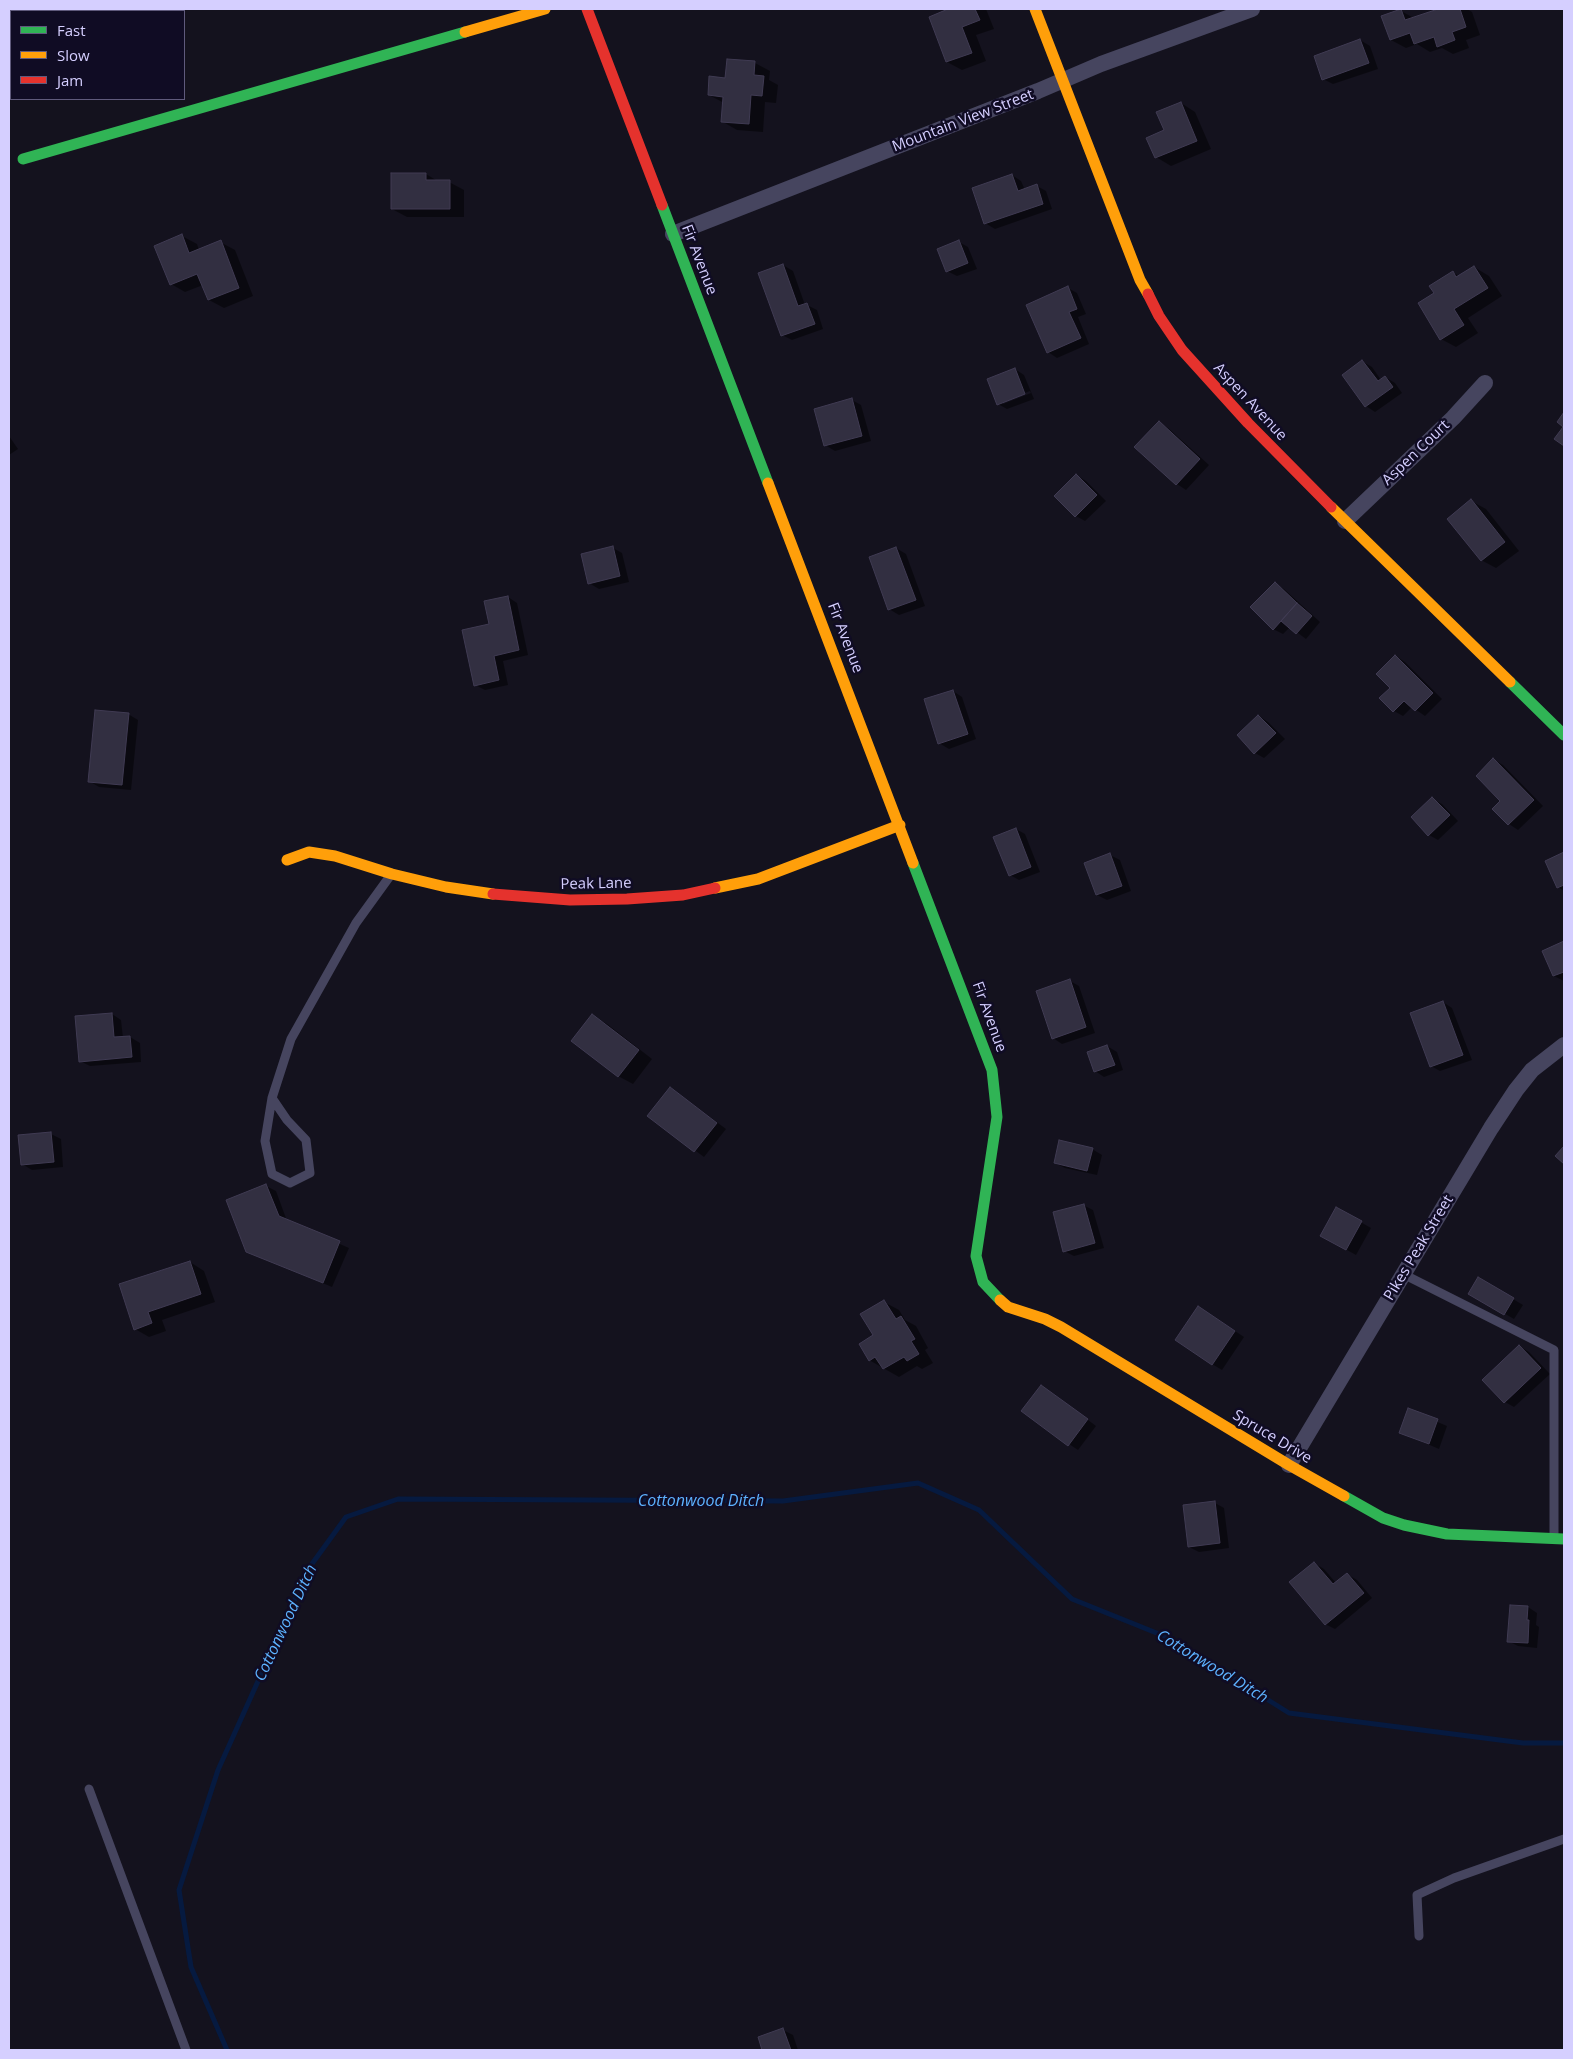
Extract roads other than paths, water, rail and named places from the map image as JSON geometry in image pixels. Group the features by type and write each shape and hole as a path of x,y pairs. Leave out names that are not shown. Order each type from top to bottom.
{"street":[{"path":"23,159 545,9"},
{"name":"Fir Avenue","path":"587,9 992,1070 997,1117 976,1256 983,1282 989,1289"},
{"name":"Aspen Avenue","path":"1035,9 1127,251 1159,316 1182,350 1214,388 1345,521 1564,735"},
{"name":"Mountain View Street","path":"673,234 1101,64 1252,9"},
{"name":"Aspen Court","path":"1345,521 1453,418 1485,382"},
{"name":"Peak Lane","path":"287,860 309,852 335,856 392,874 446,887 503,896 570,900 627,899 683,895 758,879 900,826"},
{"name":"Pikes Peak Street","path":"1289,1465 1516,1090 1532,1070 1564,1045"},
{"name":"Spruce Drive","path":"989,1289 993,1295 1008,1307 1045,1319 1061,1327 1289,1465 1383,1518 1404,1525 1447,1534 1559,1539"}],"lane":[{"path":"272,1098 306,1140 310,1173 290,1183 272,1174 265,1141 272,1098 291,1039 356,923 392,874"},
{"path":"1403,1274 1554,1350 1559,1539"},
{"path":"89,1789 186,2050"},
{"path":"1419,1936 1417,1896 1454,1878 1564,1839"}],"waterway":[{"name":"Cottonwood Ditch","path":"227,2050 191,1967 179,1890 218,1770 309,1568 346,1517 398,1499 783,1501 918,1483 979,1510 1072,1599 1169,1638 1289,1713 1523,1743 1564,1743"}]}
